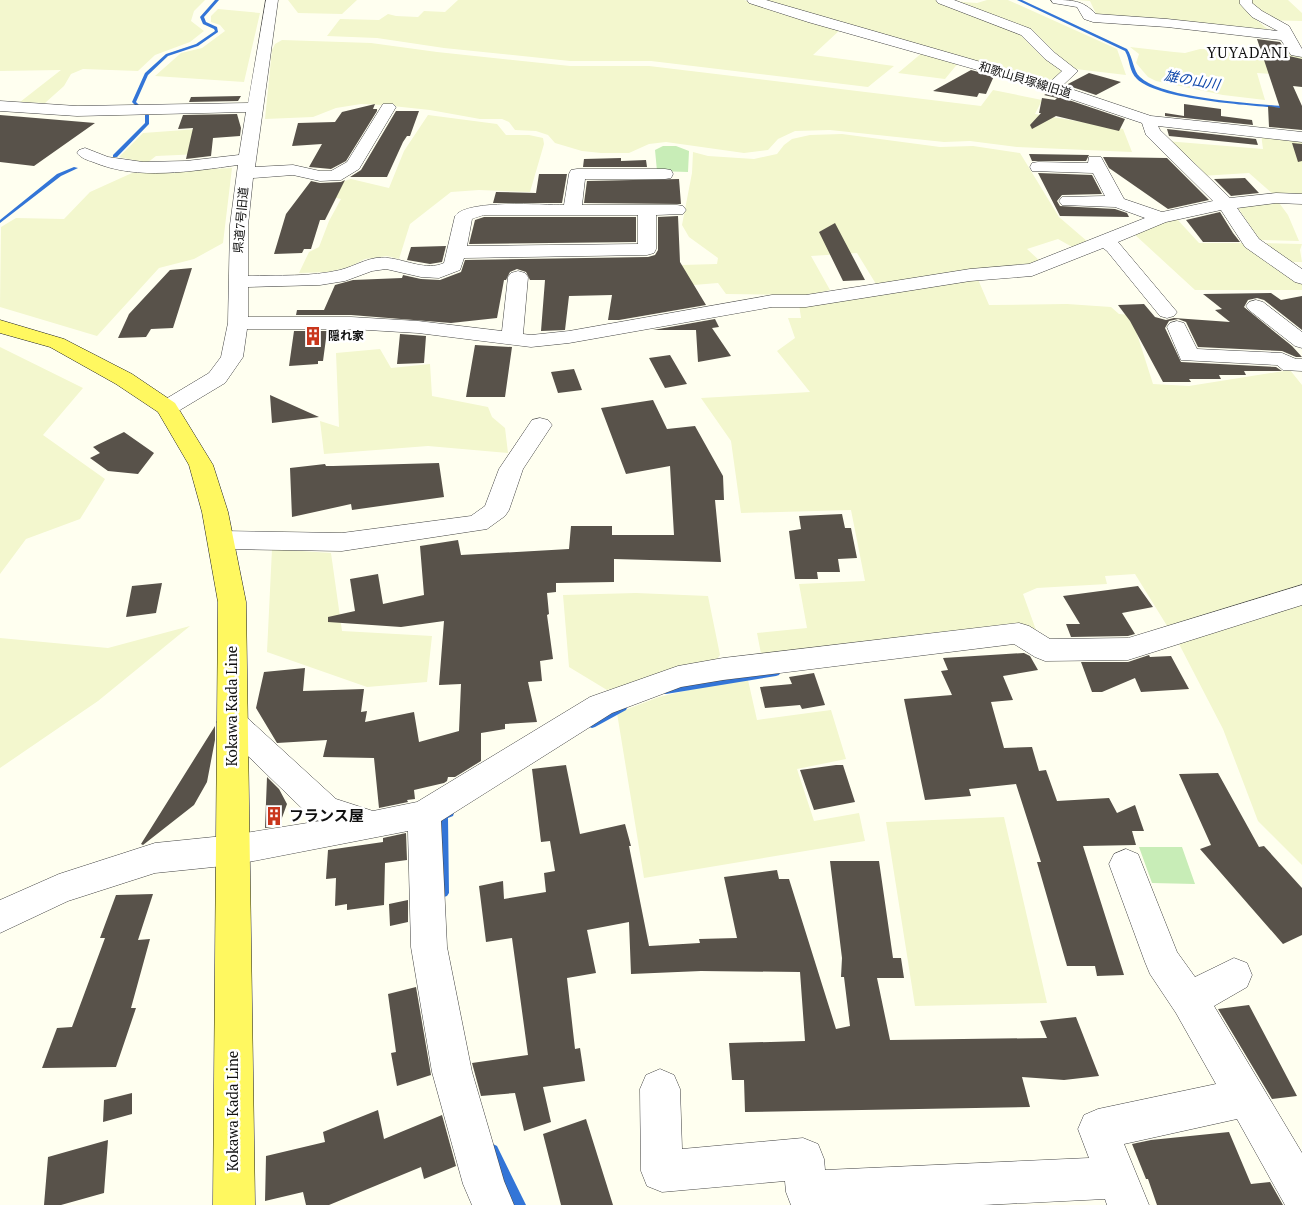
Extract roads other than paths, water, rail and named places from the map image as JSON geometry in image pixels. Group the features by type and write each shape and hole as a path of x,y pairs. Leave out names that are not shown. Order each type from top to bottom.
{"main road":[{"name":"Kokawa Kada Line","path":"0,326 57,343 124,379 167,408 201,464 215,512 232,602 234,1205"}],"street":[{"name":"県道7号旧道","path":"167,408 217,378 232,357 238,323 239,225 254,107 272,0"},
{"name":"和歌山貝塚線旧道","path":"753,0 1052,88 1149,120 1302,137"},
{"path":"942,0 1026,32 1050,56 1071,71 1052,88"},
{"path":"1057,0 1083,2 1086,5 1089,16 1093,18 1167,23 1286,36"},
{"path":"1246,0 1246,4 1257,14 1284,29 1296,52 1302,54"},
{"path":"0,106 77,111 254,107"},
{"path":"85,153 110,162 154,167 246,166 294,170 320,176 335,176 353,165 388,107"},
{"path":"1149,120 1152,132 1226,204 1252,243 1302,278"},
{"path":"1038,167 1097,164 1116,202"},
{"path":"572,210 577,174 666,174"},
{"path":"238,323 351,323 418,327 531,340 569,337 772,301 806,301 970,275 1032,270 1161,218 1226,204 1276,198 1302,199"},
{"path":"1068,201 1116,202 1161,218"},
{"path":"237,282 320,279 346,275 368,266 386,262 421,271 439,272 453,266 464,216 483,210 678,210"},
{"path":"456,252 647,250 647,210"},
{"path":"1104,241 1114,248 1172,320 1189,355 1282,359 1291,365 1302,365"},
{"path":"512,337 518,277"},
{"path":"1256,306 1302,342"},
{"path":"221,540 342,542 478,523 496,510 511,469 540,426"},
{"path":"0,918 59,889 155,858 233,850 424,814 601,705 678,677 723,669 1018,633 1045,650 1128,648 1302,595"},
{"path":"232,722 324,809 372,825"},
{"path":"424,814 429,946 452,1072 492,1205"},
{"path":"1126,864 1163,962 1189,1000 1302,1193"},
{"path":"1189,1000 1234,975"},
{"path":"660,1089 662,1170 803,1159 807,1192 1123,1191 1098,1129 1247,1097"}],"waterway":[{"path":"138,106 134,102 146,74 167,55 197,45 217,31 216,28 204,23 202,17 217,0"},
{"name":"雄の山川","path":"1019,0 1126,50 1136,75 1149,85 1167,91 1215,100 1302,109"},
{"path":"115,156 147,123 147,115"},
{"path":"0,222 59,175 76,168"},
{"path":"666,691 776,673"},
{"path":"592,725 623,708"},
{"path":"444,893 444,816 450,813"},
{"path":"493,1150 520,1205"}],"place":[{"name":"隠れ家","path":"313,336"},
{"name":"フランス屋","path":"274,816"}],"district":[{"name":"YUYADANI","path":"1248,53"}]}
